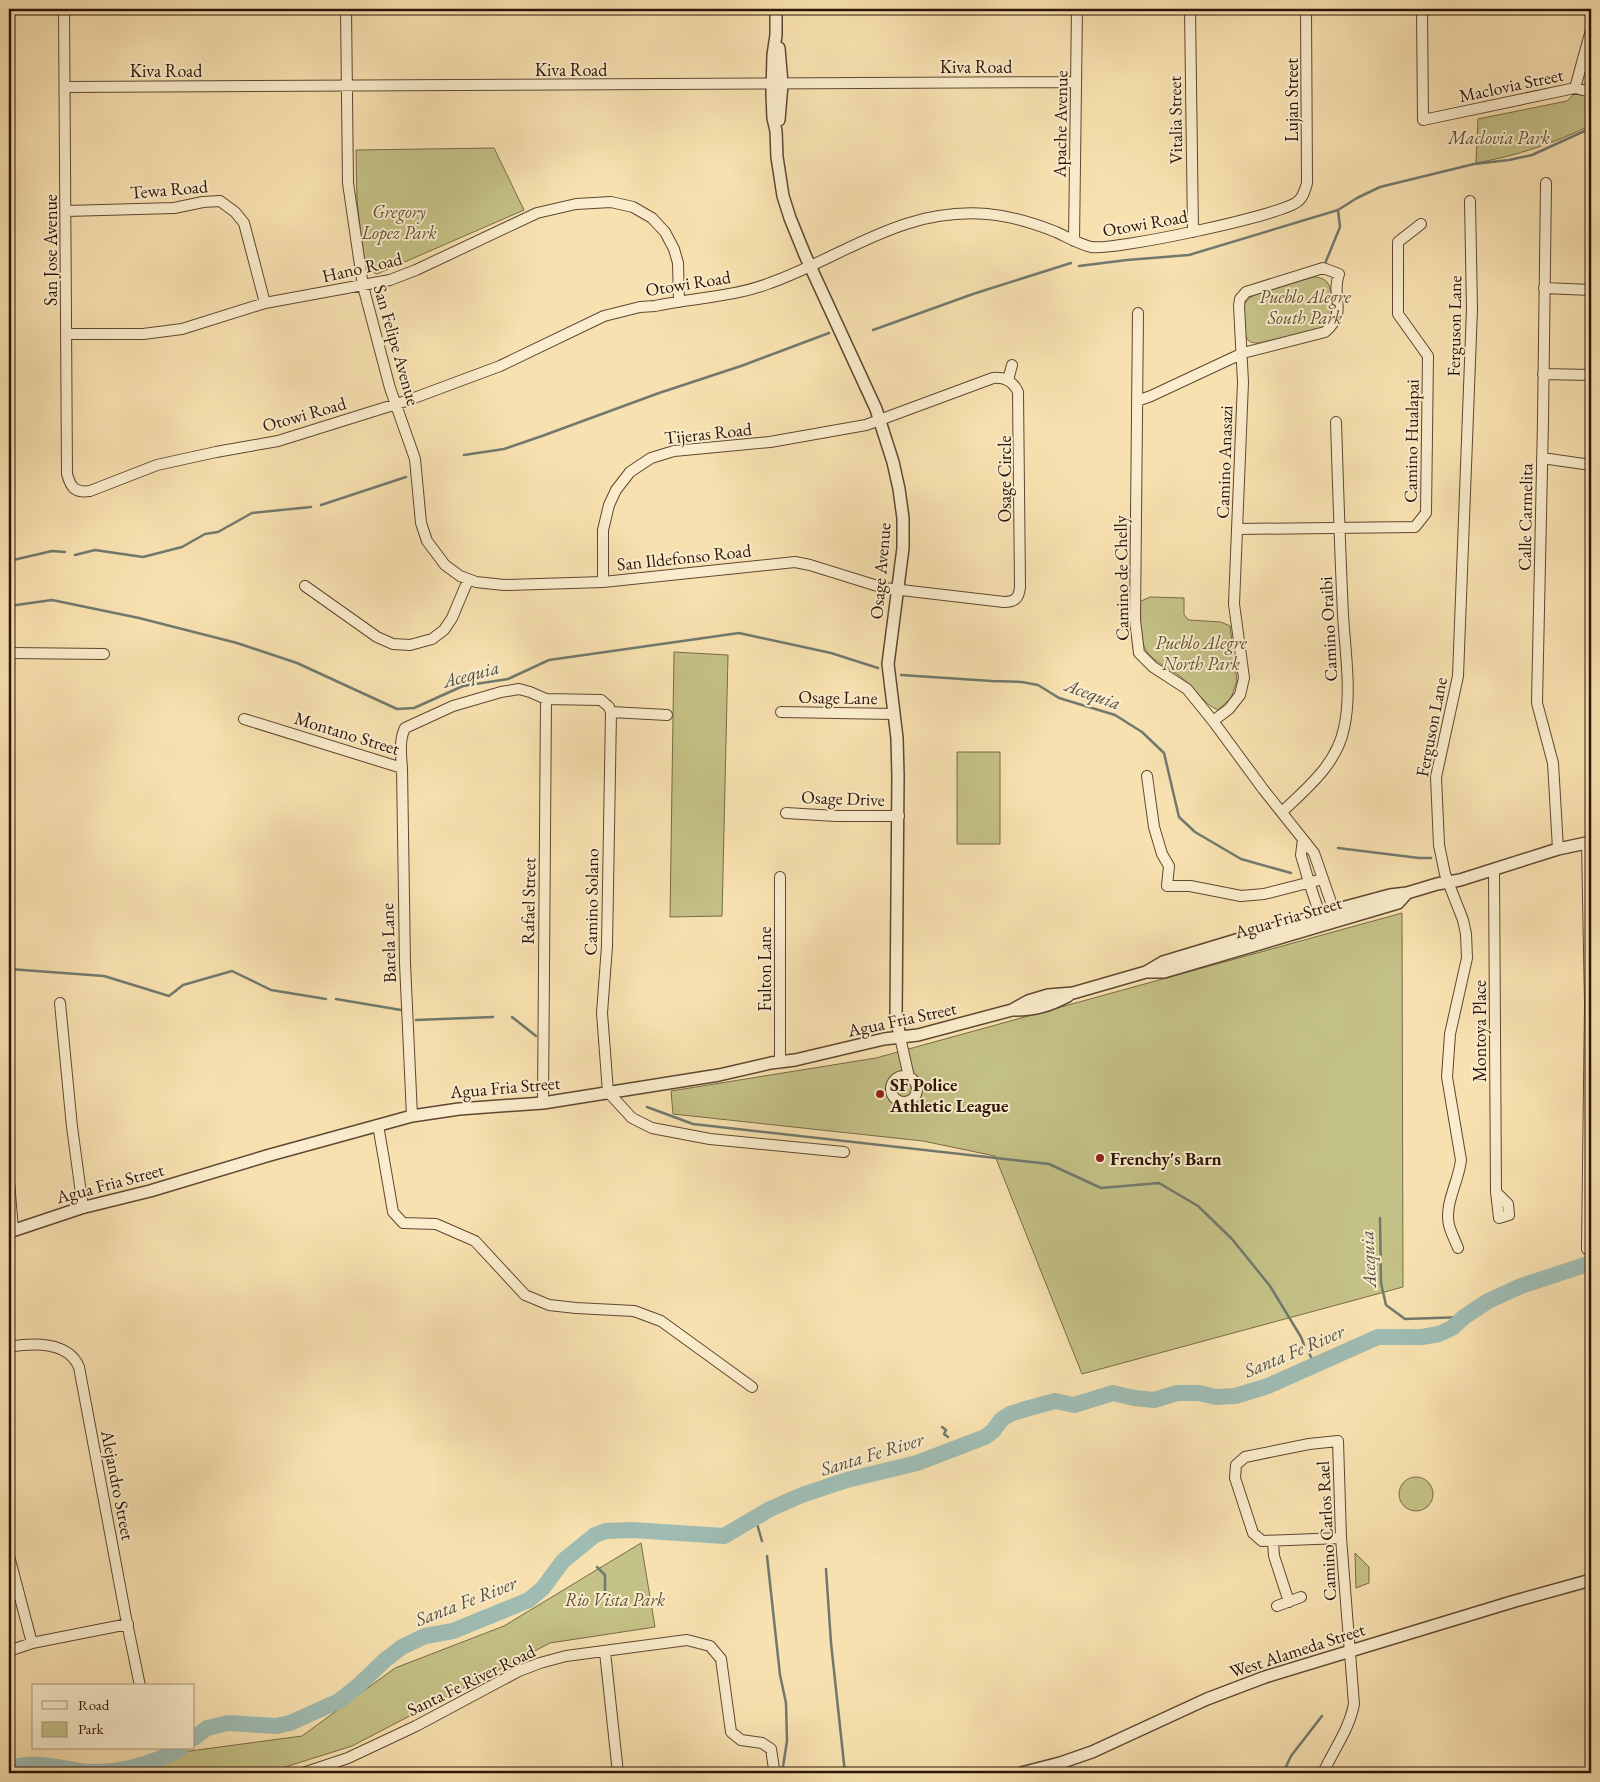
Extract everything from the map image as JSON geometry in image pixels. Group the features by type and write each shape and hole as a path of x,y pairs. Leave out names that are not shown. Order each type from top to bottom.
{"street":[{"name":"San Jose Avenue","path":"64,9 67,474 70,483 75,489"},
{"name":"San Felipe Avenue","path":"346,9 348,183 363,286 390,388 415,459 421,523 427,541 445,565 468,580"},
{"name":"Osage Avenue","path":"776,9 776,35 779,41 777,84 779,122 776,131 777,157 783,196 810,265 880,419 893,462 902,503 903,548 888,664 897,738 899,816 896,1016 900,1037"},
{"name":"Apache Avenue","path":"1074,241 1076,9"},
{"name":"Vitalia Street","path":"1190,9 1193,232"},
{"name":"Lujan Street","path":"1304,190 1307,176 1306,9"},
{"name":"Maclovia Street","path":"1422,9 1424,120 1575,88 1591,30"},
{"name":"Kiva Road","path":"65,87 1076,82"},
{"path":"1575,88 1591,92"},
{"name":"Calle Carmelita","path":"1546,183 1537,703 1553,763 1558,849"},
{"name":"Otowi Road","path":"75,489 81,492 90,491 157,465 285,439 396,404 500,366 604,316 640,307 756,288 899,225 917,220 944,215 986,214 1019,219 1042,226 1074,241 1092,247 1099,247 1193,232 1282,209 1299,201 1304,190"},
{"name":"Tewa Road","path":"66,211 174,208 203,202 220,201 235,212 244,223 265,303"},
{"name":"Ferguson Lane","path":"1458,1248 1449,1224 1450,1203 1460,1173 1461,1160 1446,1077 1450,1034 1467,958 1463,920 1448,882 1438,845 1436,777 1458,676 1472,310 1470,201"},
{"name":"Hano Road","path":"66,334 143,334 182,329 265,303 363,286 408,274 537,213 576,204 611,202 633,207 652,218 665,232 674,249 678,263 679,302"},
{"name":"Camino Hualapai","path":"1237,529 1415,527 1426,513 1428,356 1398,314 1398,242 1421,224"},
{"name":"Camino Anasazi","path":"1213,721 1229,709 1240,695 1244,678 1234,604 1243,382 1240,298 1246,292 1322,268 1339,274 1336,288 1337,318 1334,324 1325,332 1243,353"},
{"path":"1544,288 1591,290"},
{"name":"Camino de Chelly","path":"1138,313 1135,620 1139,653 1153,667 1187,689 1314,853 1334,911"},
{"path":"1137,401 1243,353"},
{"path":"880,419 993,378 1008,380 1012,365"},
{"path":"1544,374 1591,375"},
{"name":"Osage Circle","path":"899,589 1004,602 1018,597 1020,587 1019,397 1016,386 1008,380"},
{"name":"Tijeras Road","path":"603,582 603,530 609,505 620,484 642,462 674,451 785,440 866,425 880,419"},
{"name":"Camino Oraibi","path":"1282,812 1322,772 1333,757 1344,729 1348,697 1339,528 1336,422"},
{"path":"1542,458 1591,465"},
{"name":"San Ildefonso Road","path":"468,580 495,584 577,584 795,562 884,588 899,589"},
{"path":"305,586 377,637 393,644 410,645 432,639 444,630 452,618 468,580"},
{"path":"9,653 104,654"},
{"name":"Montano Street","path":"244,719 402,768 402,734 405,728 453,706 501,692 519,689 546,699"},
{"path":"546,699 602,700 609,706 611,712 667,715"},
{"name":"Rafael Street","path":"543,1104 546,699"},
{"name":"Camino Solano","path":"608,1092 602,1013 607,946 611,712"},
{"name":"Osage Lane","path":"781,712 894,714"},
{"name":"Barela Lane","path":"402,768 405,963 412,1116"},
{"path":"1146,776 1154,828 1162,854 1169,866 1167,886 1190,886 1241,896 1264,894 1323,878"},
{"name":"Osage Drive","path":"786,813 836,816 899,816"},
{"path":"1303,839 1301,855 1308,882 1324,919"},
{"path":"1587,1249 1590,1004 1589,842"},
{"name":"Agua Fria Street","path":"1324,919 1334,911 1390,895 1407,893 1494,870 1558,849 1589,842"},
{"name":"Montoya Place","path":"1494,870 1496,1192"},
{"name":"Fulton Lane","path":"780,877 780,1062"},
{"name":"Agua Fria Street","path":"11,1231 83,1208 150,1191 270,1155 412,1116 459,1109 543,1104 719,1075 884,1039 918,1036 1012,1010 1032,1010 1050,1005 1072,993 1146,972 1164,972 1324,919 1398,903 1407,893"},
{"path":"60,1003 72,1127 83,1208"},
{"path":"900,1037 909,1077"},
{"path":"608,1092 632,1118 652,1128 710,1139 844,1152"},
{"path":"378,1125 393,1212 404,1223 436,1224 475,1241 525,1295 549,1305 634,1311 661,1321 752,1388"},
{"path":"9,1181 11,1231"},
{"name":"Alejandro Street","path":"9,1347 30,1344 54,1347 70,1354 77,1362 140,1684"},
{"name":"Camino Carlos Rael","path":"1274,1542 1262,1541 1253,1533 1235,1478 1236,1465 1246,1457 1309,1444 1338,1441 1341,1538 1354,1691 1352,1716 1344,1736 1324,1773"},
{"path":"1288,1602 1274,1556 1274,1542 1341,1538"},
{"path":"9,1556 32,1643"},
{"name":"West Alameda Street","path":"1021,1773 1092,1752 1238,1686 1350,1650 1591,1580"},
{"path":"1277,1606 1301,1597"},
{"path":"9,1651 32,1643 128,1624"},
{"name":"Santa Fe River Road","path":"303,1773 348,1758 416,1726 529,1667 558,1658 687,1640 710,1646 722,1659 731,1732 741,1740 762,1742 771,1749 774,1768 772,1773"},
{"path":"606,1652 618,1773"}],"green space":[{"name":"Maclovia Park","path":"1576,92 1591,97 1591,125 1535,148 1506,157 1476,163 1478,119 1567,101"},
{"name":"Gregory Lopez Park","path":"494,148 524,210 377,274 365,269 357,201 356,150"},
{"name":"Pueblo Alegre South Park","path":"1313,277 1327,282 1331,290 1331,313 1326,325 1320,329 1259,343 1248,340 1245,333 1243,316 1247,300 1255,295"},
{"name":"Pueblo Alegre North Park","path":"1150,597 1184,598 1184,615 1189,620 1221,622 1230,626 1237,681 1231,698 1218,710 1203,700 1186,681 1147,652 1142,641 1139,602"},
{"path":"674,652 728,655 722,916 670,917"},
{"path":"957,752 1000,752 1000,844 957,844"},
{"path":"1402,913 1403,1287 1082,1374 995,1156 923,1141 673,1114 671,1091 876,1058"},
{"path":"1591,1301 1591,1341 1588,1341 1587,1303"},
{"path":"1416,1477 1428,1482 1433,1494 1428,1506 1416,1511 1404,1506 1399,1494 1404,1482"},
{"name":"Rio Vista Park","path":"641,1543 655,1627 550,1643 352,1746 266,1773 135,1773 190,1751 302,1736 395,1668 504,1626"},
{"path":"1355,1553 1369,1567 1369,1583 1356,1588"}],"waterway":[{"path":"1079,266 1189,255 1338,210 1380,187 1474,164 1532,155 1591,128"},
{"path":"1324,266 1340,227 1338,210"},
{"path":"873,330 973,294 1071,263"},
{"path":"464,455 504,449 829,333"},
{"path":"321,505 406,477"},
{"path":"75,555 95,550 143,557 182,547 205,534 218,532 252,513 311,507"},
{"path":"9,561 52,551 65,552"},
{"name":"Acequia","path":"9,606 52,600 139,618 237,643 297,663 397,709 414,708 463,686 508,679 549,660 739,633 831,653 878,668"},
{"name":"Acequia","path":"901,675 1022,682 1038,685 1059,698 1115,715 1142,732 1164,753 1179,817 1195,832 1241,859 1291,873"},
{"path":"1338,848 1431,858"},
{"path":"9,969 104,976 169,996 183,985 232,971 271,990 326,999"},
{"path":"336,999 401,1010"},
{"path":"416,1020 493,1017"},
{"path":"512,1017 536,1036"},
{"path":"647,1107 693,1124 1049,1164 1101,1188 1159,1183 1198,1206 1232,1239 1270,1286 1304,1345"},
{"name":"Acequia","path":"1380,1218 1381,1283 1386,1305 1405,1319 1464,1317"},
{"name":"Santa Fe River","path":"195,1737 207,1728 228,1723 276,1726 290,1723 339,1701 402,1647 425,1636 453,1631 529,1600 543,1588 563,1561 595,1535 606,1531 632,1530 724,1536 770,1509 802,1495 847,1480 917,1463 985,1437 993,1431 1001,1420 1010,1414 1029,1408 1055,1401 1074,1405 1113,1393 1154,1400 1177,1393 1199,1393 1216,1397 1235,1396 1268,1386 1378,1337 1422,1337 1439,1334 1452,1328 1464,1317 1488,1301 1521,1286 1591,1263"},
{"path":"1309,1353 1315,1365"},
{"path":"942,1427 946,1430 944,1434 948,1437"},
{"path":"755,1517 762,1541"},
{"path":"767,1556 780,1675 786,1703 787,1741 782,1773"},
{"path":"597,1567 605,1575 605,1592"},
{"path":"826,1569 831,1643 845,1773"},
{"path":"1283,1773 1291,1756 1322,1716"},
{"name":"Santa Fe River","path":"9,1768 36,1765 94,1772 120,1770 146,1764 177,1750"}],"place":[{"name":"SF Police Athletic League","path":"880,1094"},
{"name":"Frenchy's Barn","path":"1100,1158"}]}
